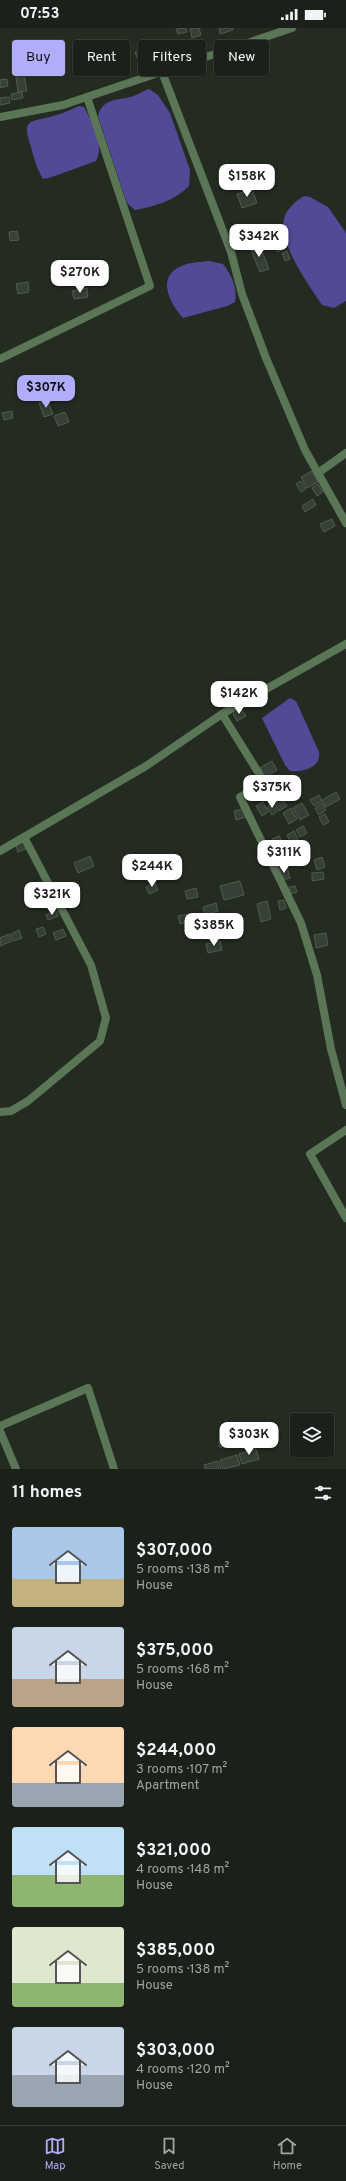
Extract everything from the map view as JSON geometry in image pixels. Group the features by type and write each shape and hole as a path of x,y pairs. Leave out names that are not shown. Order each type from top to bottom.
{"street":[{"path":"206,57 292,28"},
{"path":"0,117 63,105 150,76"},
{"path":"164,76 228,244 242,294 266,358 305,450 346,523"},
{"path":"0,359 150,286 87,97"},
{"path":"318,473 346,453"},
{"path":"0,851 146,766 222,714 346,644"},
{"path":"222,714 263,780 262,785 240,798 301,923 317,975 331,1049 346,1105"},
{"path":"0,1112 11,1111 28,1101 100,1041 106,1018 91,965 24,837"},
{"path":"346,1130 310,1154 346,1218"},
{"path":"0,1426 88,1388 114,1469"},
{"path":"0,1431 16,1469"}],"shaded area":[{"path":"149,89 158,95 170,113 190,170 189,186 171,199 150,207 135,210 127,203 98,116 100,110 107,103 131,97"},
{"path":"79,106 84,107 96,134 99,148 96,161 43,179 33,155 28,137 28,126 33,121 60,114"},
{"path":"304,196 310,197 328,207 346,233 346,301 334,308 322,305 296,264 283,229 285,215 298,200"},
{"path":"209,261 223,264 229,272 235,286 235,302 227,306 183,318 173,304 167,289 167,282 170,275 175,269 184,265"},
{"path":"290,698 296,701 319,752 319,757 314,765 300,771 290,771 285,765 262,718"}],"building":[{"path":"186,28 187,32 178,34 176,29"},
{"path":"190,28 199,28 201,35 192,38"},
{"path":"219,28 233,28 233,30 220,34"},
{"path":"138,51 138,60 135,52"},
{"path":"24,76 27,91 18,92 16,77"},
{"path":"7,79 8,86 0,88 0,80"},
{"path":"22,92 23,98 12,100 11,94"},
{"path":"9,97 10,103 0,105 0,98"},
{"path":"252,189 257,203 242,208 237,194"},
{"path":"273,228 276,237 254,244 252,235"},
{"path":"17,231 19,240 10,241 9,232"},
{"path":"282,239 285,249 277,252 274,241"},
{"path":"259,244 269,269 260,272 250,248"},
{"path":"287,251 290,259 285,261 282,253"},
{"path":"28,282 29,292 18,294 16,284"},
{"path":"87,288 88,297 74,299 72,291"},
{"path":"56,389 59,397 49,401 46,393"},
{"path":"47,400 53,414 44,417 39,403"},
{"path":"12,411 13,418 4,420 2,413"},
{"path":"65,412 69,422 58,426 54,416"},
{"path":"312,471 318,482 307,488 301,477"},
{"path":"301,481 306,489 301,492 296,484"},
{"path":"318,484 323,492 317,496 312,488"},
{"path":"313,499 316,505 305,512 302,506"},
{"path":"332,519 335,526 324,532 320,524"},
{"path":"241,709 246,716 237,721 233,714"},
{"path":"272,761 277,770 265,777 260,768"},
{"path":"336,792 340,799 326,807 322,800"},
{"path":"279,793 287,806 279,811 271,797"},
{"path":"319,795 322,801 314,806 310,800"},
{"path":"263,802 268,812 262,816 256,806"},
{"path":"302,803 309,815 300,820 293,808"},
{"path":"322,803 326,810 319,815 315,808"},
{"path":"273,804 277,812 272,815 267,807"},
{"path":"291,808 297,819 289,824 283,813"},
{"path":"244,809 246,817 236,820 234,811"},
{"path":"325,814 329,822 323,825 319,817"},
{"path":"303,826 307,833 300,837 296,830"},
{"path":"294,831 298,839 291,843 287,835"},
{"path":"279,836 285,846 278,850 272,839"},
{"path":"25,841 28,848 18,852 16,845"},
{"path":"90,856 94,866 78,873 74,863"},
{"path":"322,857 325,867 317,870 314,860"},
{"path":"287,867 290,878 282,880 279,869"},
{"path":"323,872 324,879 312,881 312,873"},
{"path":"240,881 244,895 224,900 220,886"},
{"path":"155,883 158,890 149,894 146,887"},
{"path":"295,886 297,892 291,894 289,887"},
{"path":"196,888 198,897 187,899 185,891"},
{"path":"284,900 286,908 280,910 278,901"},
{"path":"267,901 271,919 261,922 257,904"},
{"path":"216,903 218,911 205,915 203,907"},
{"path":"56,911 58,916 48,920 46,915"},
{"path":"189,914 191,921 180,924 178,916"},
{"path":"217,923 218,931 202,935 200,928"},
{"path":"43,927 46,934 39,937 36,929"},
{"path":"63,929 66,936 56,940 53,933"},
{"path":"19,930 22,938 14,941 11,934"},
{"path":"326,933 328,945 316,948 314,935"},
{"path":"9,934 12,941 0,946 0,938"},
{"path":"220,941 222,950 208,953 206,944"},
{"path":"230,1440 231,1446 219,1447 219,1441"},
{"path":"256,1449 259,1459 242,1464 239,1454"},
{"path":"237,1455 240,1465 223,1469 220,1460"},
{"path":"218,1461 221,1469 205,1469 204,1465"}]}
